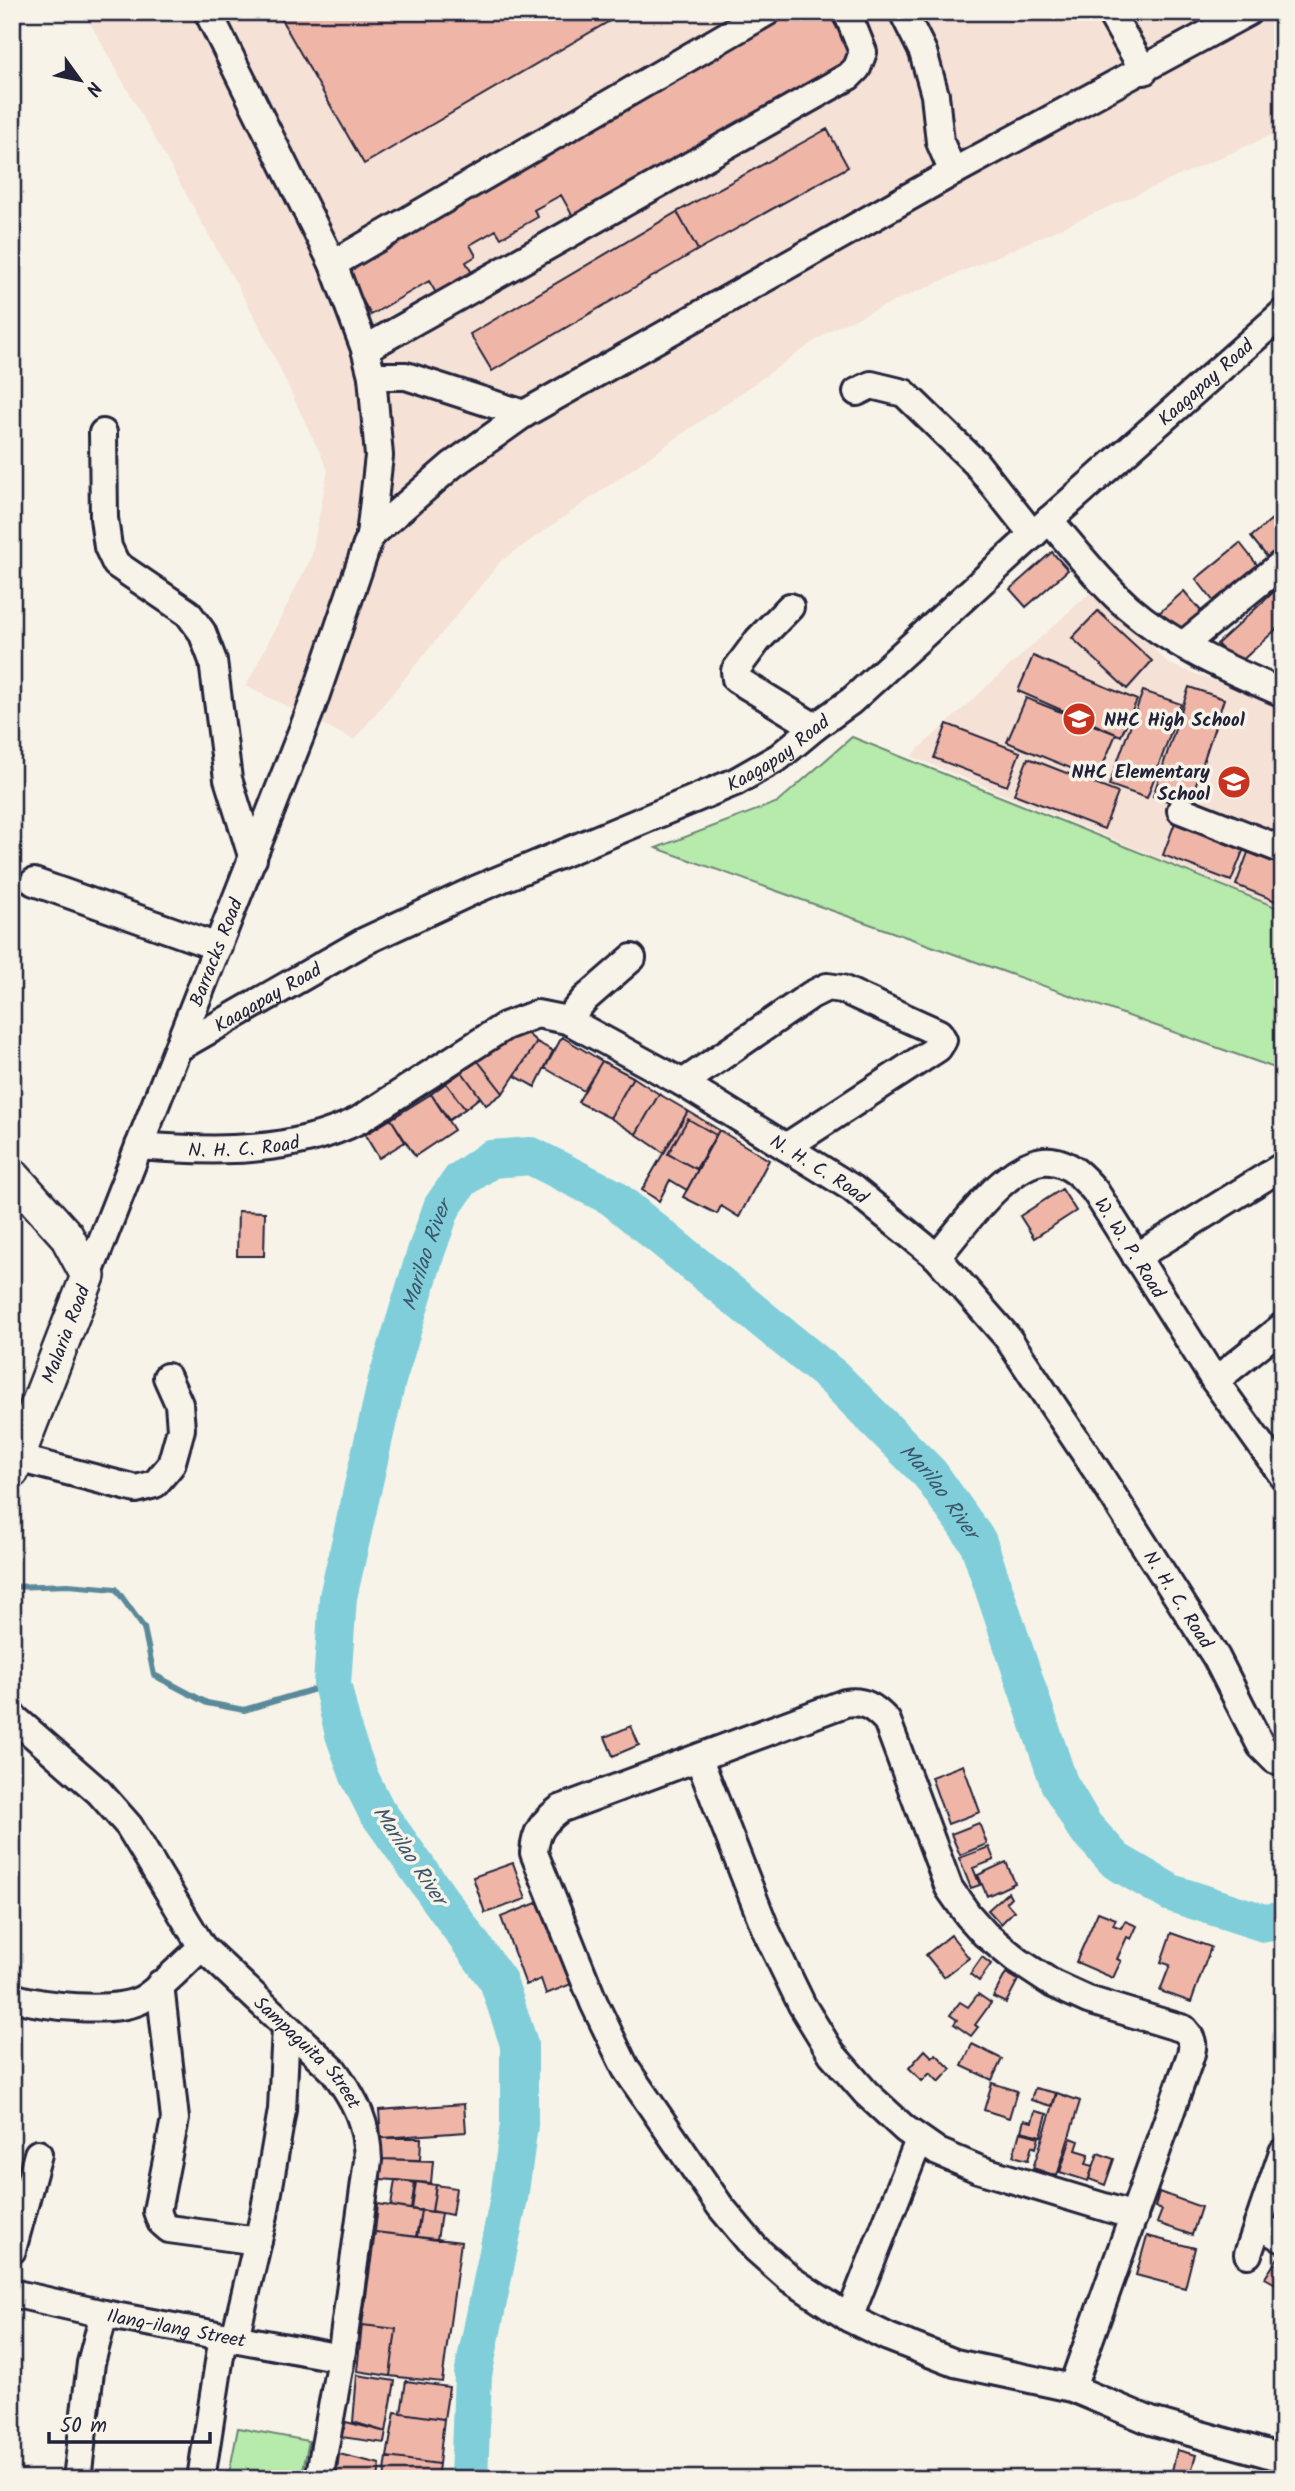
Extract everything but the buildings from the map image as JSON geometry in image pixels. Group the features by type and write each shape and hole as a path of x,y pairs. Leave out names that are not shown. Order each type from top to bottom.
{"main road":[{"path":"12,1175 65,1235 88,1276"},
{"name":"Malaria Road","path":"15,1465 88,1276"}],"street":[{"name":"Barracks Road","path":"88,1276 312,706 370,536 379,456 372,376 365,349 333,264 208,12"},
{"path":"333,264 767,12"},
{"path":"365,349 849,76 857,68 863,52 847,12"},
{"path":"903,12 923,52 935,95 940,142 953,172"},
{"path":"1110,12 1144,71"},
{"path":"370,536 452,465 524,414 953,172 1144,71 1248,12"},
{"name":"Kaagapay Road","path":"178,1048 365,941 477,889 735,782 779,757 851,701 1283,313"},
{"path":"372,376 405,376 524,414"},
{"path":"857,392 871,385 904,393 1041,528 1126,606 1183,645 1283,693"},
{"path":"103,433 104,518 108,547 116,564 188,613 202,632 213,661 228,779 253,859"},
{"path":"1183,645 1283,563"},
{"path":"790,607 758,640 735,671 737,679 815,727"},
{"path":"1181,810 1283,850"},
{"path":"34,882 218,947"},
{"path":"566,1020 585,999 632,958"},
{"path":"683,1083 811,995 827,987 842,989 939,1033 943,1040 938,1048 786,1147"},
{"name":"N. H. C. Road","path":"139,1146 207,1150 258,1147 314,1138 339,1130 359,1120 505,1026 537,1014 566,1020 683,1083 852,1188 937,1257 1007,1338 1091,1462 1216,1657 1261,1746 1279,1761"},
{"name":"W. W. P. Road","path":"937,1257 1002,1183 1017,1171 1034,1163 1050,1160 1068,1166 1083,1177 1095,1191 1215,1381 1281,1469"},
{"path":"1136,1257 1283,1166"},
{"path":"1215,1381 1283,1326"},
{"path":"15,1465 136,1489 155,1484 171,1465 181,1429 179,1404 167,1377"},
{"path":"1072,2388 1194,2047 1191,2037 1184,2029 1088,2000 1054,1984 1018,1961 985,1934 949,1888 887,1721 859,1701 845,1703 560,1809 539,1828 534,1853 594,2003 621,2059 720,2206 755,2248 789,2279 835,2311 888,2337 955,2363 1072,2388 1151,2421 1283,2458"},
{"name":"Sampaguita Street","path":"12,1716 99,1792 129,1826 202,1947 334,2071 359,2112 367,2135 368,2160 341,2358 319,2479"},
{"path":"699,1759 767,1933 802,2005 832,2053 866,2093 905,2129 938,2152 978,2169 1135,2216"},
{"path":"12,1997 29,2002 75,2007 109,2007 140,2000 202,1947"},
{"path":"160,1984 175,2119 157,2211 161,2222 169,2229 258,2241"},
{"path":"201,2479 229,2337 264,2215 282,2110 286,2027"},
{"path":"849,2318 919,2140"},
{"path":"1248,2254 1283,2152"},
{"path":"12,2250 38,2154"},
{"path":"1258,2224 1283,2239"},
{"name":"Ilang-ilang Street","path":"12,2294 341,2358"},
{"path":"77,2479 91,2363 104,2314"}],"shaded area":[{"path":"84,12 1283,12 1283,130 832,329 501,561 354,740 246,686 311,558 328,470 256,319"},
{"name":"NHC High School","path":"1095,588 1169,664 1283,706 1283,909 911,756"}],"green space":[{"path":"852,737 1283,910 1283,1071 656,848 778,802"},
{"path":"238,2428 309,2441 301,2479 228,2479"}],"waterway":[{"name":"Marilao River","path":"469,2479 473,2375 509,2198 519,2125 519,2044 498,1981 376,1810 359,1776 344,1734 332,1684 338,1597 387,1380 442,1207 461,1180 491,1159 531,1156 612,1197 833,1377 930,1474 978,1542 1059,1783 1084,1826 1116,1861 1171,1893 1264,1923 1283,1921"},
{"path":"12,1587 68,1585 116,1589 144,1628 154,1675 207,1703 244,1710 332,1684"}],"place":[{"name":"NHC High School","path":"1079,719"},
{"name":"NHC Elementary School","path":"1234,782"}]}
